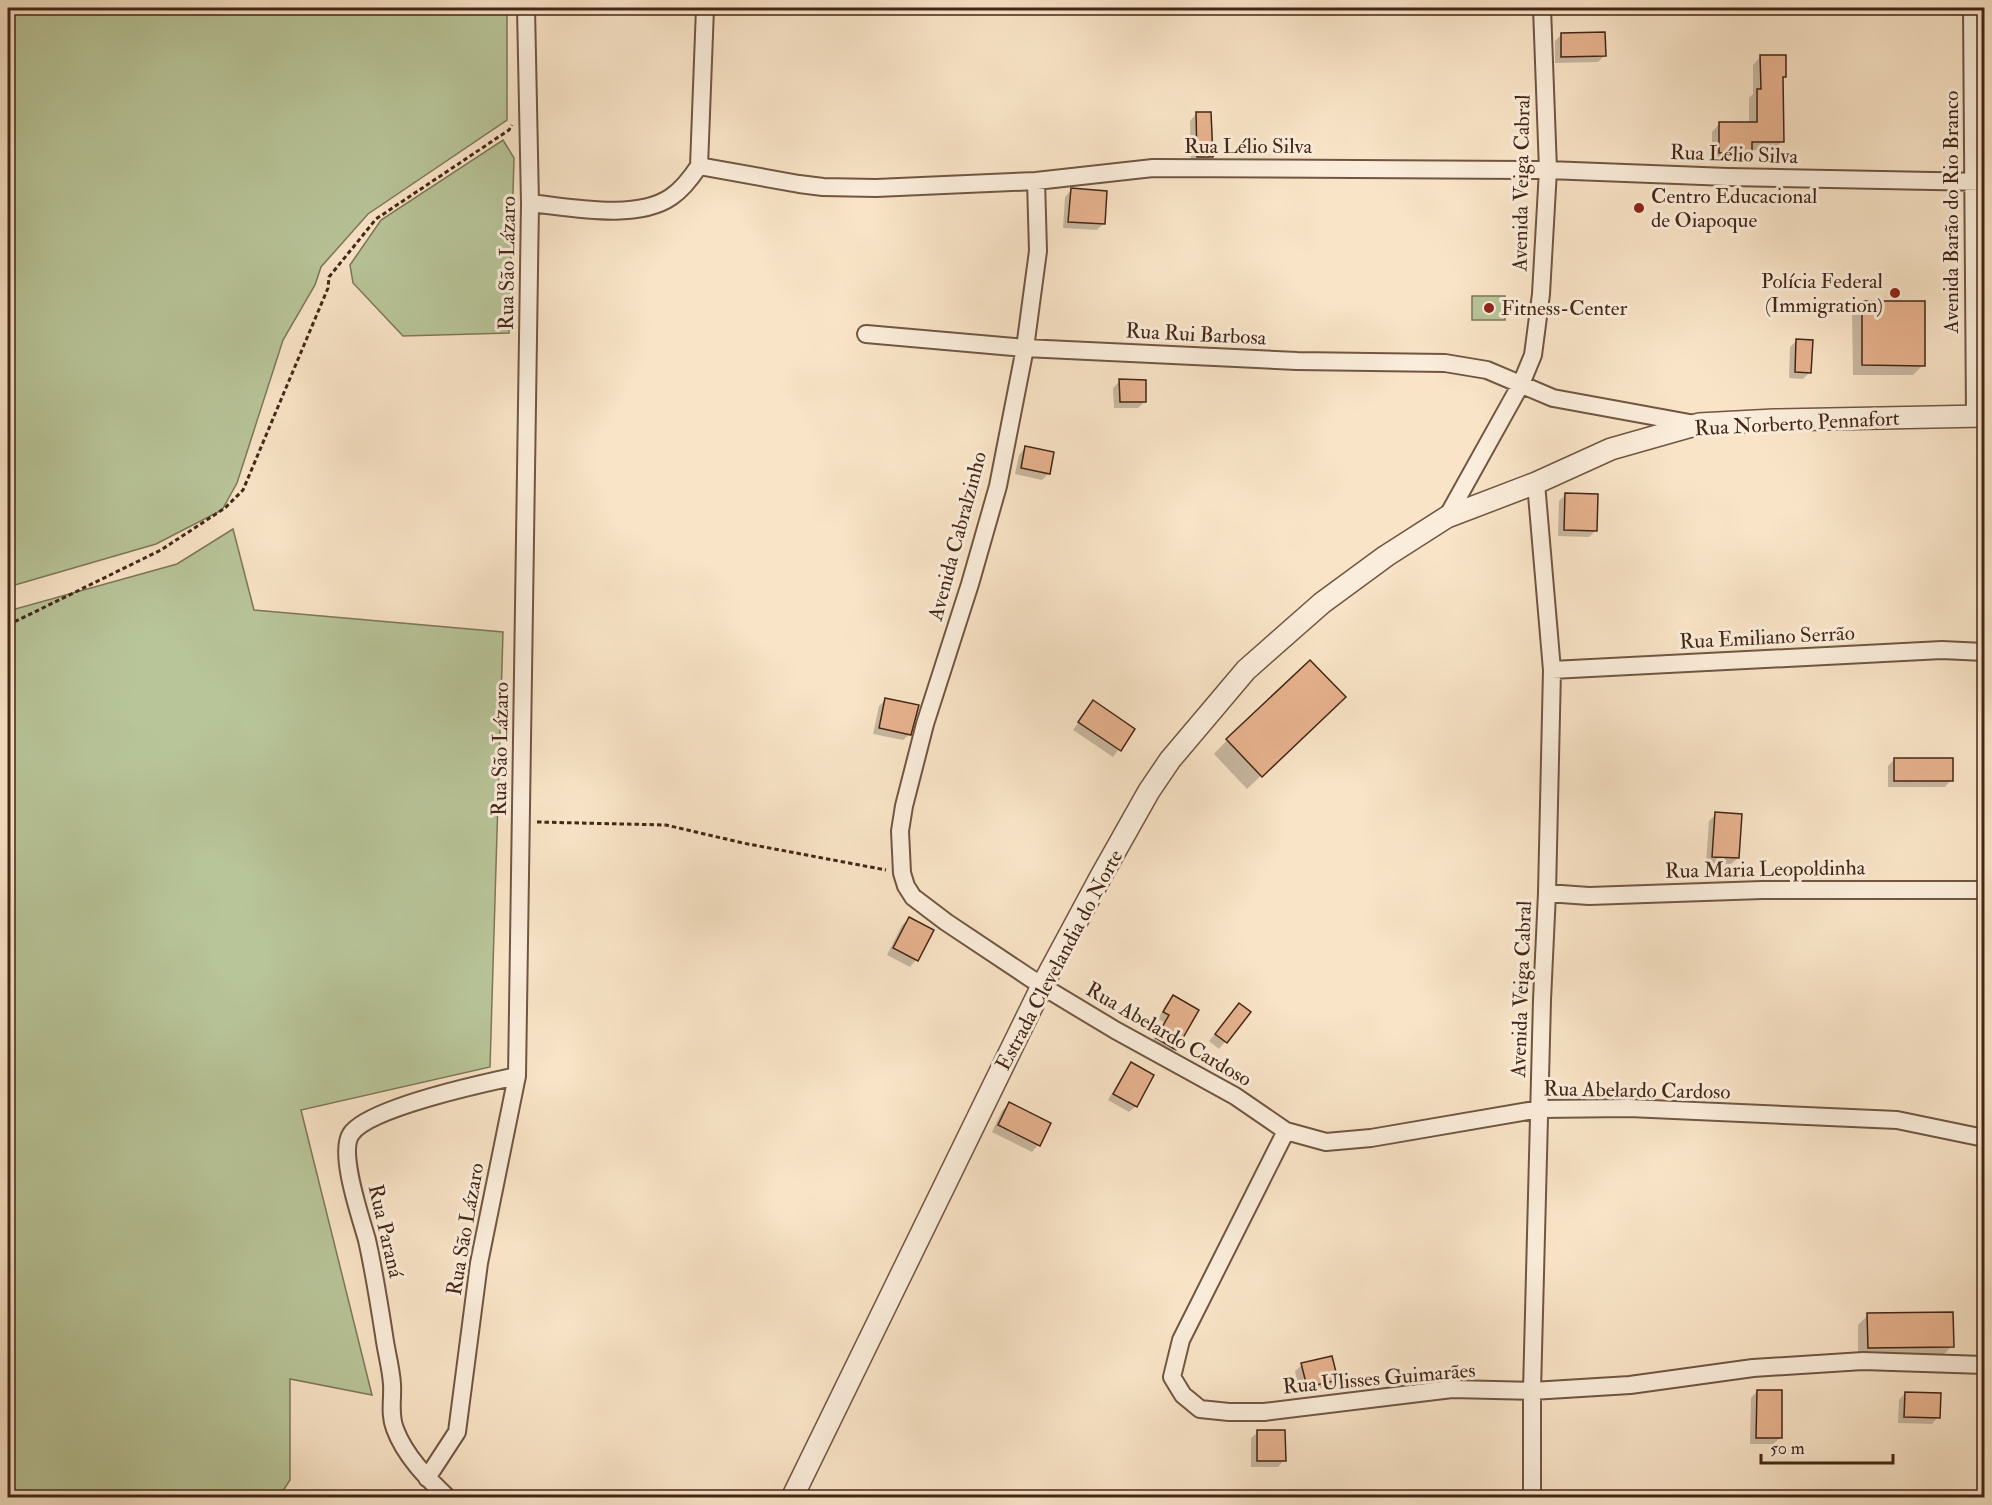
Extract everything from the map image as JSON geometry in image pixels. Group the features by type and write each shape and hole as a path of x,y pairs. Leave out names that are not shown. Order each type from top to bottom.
{"street":[{"name":"Rua São Lázaro","path":"427,1478 457,1431 479,1263 517,1076 530,203 526,8"},
{"path":"530,203 605,210 648,207 672,196 686,184 699,166 705,8"},
{"name":"Avenida Veiga Cabral","path":"1447,517 1521,384 1533,355 1537,329 1548,170 1542,8"},
{"name":"Avenida Barão do Rio Branco","path":"1972,8 1979,182 1980,416"},
{"name":"Rua Lélio Silva","path":"699,166 824,187 876,188 1036,181 1154,168 1548,170 1728,177 1979,182"},
{"name":"Avenida Cabralzinho","path":"913,897 902,873 900,831 904,806 925,724 970,584 998,486 1025,348 1038,251 1036,181"},
{"name":"Rua Rui Barbosa","path":"866,334 1025,348 1297,361 1445,363 1487,370 1553,398 1699,424"},
{"name":"Rua Norberto Pennafort","path":"1447,517 1536,483 1611,449 1699,424 1774,420 1980,416"},
{"name":"Avenida Veiga Cabral","path":"1532,1497 1532,1391 1552,670 1536,483"},
{"name":"Estrada Clevelandia do Norte","path":"792,1497 1042,986 1149,791 1170,760 1246,670 1322,603 1386,556 1447,517"},
{"name":"Rua Emiliano Serrão","path":"1552,670 1942,650 1984,652"},
{"name":"Rua Maria Leopoldinha","path":"1547,893 1589,896 1762,890 1984,890"},
{"name":"Rua Abelardo Cardoso","path":"913,897 946,922 1042,986 1115,1030 1235,1096 1286,1131 1326,1142 1371,1138 1540,1109 1629,1108 1897,1120 1984,1138"},
{"name":"Rua Paraná","path":"448,1497 427,1478 405,1449 395,1429 390,1410 392,1384 368,1248 352,1191 348,1152 349,1136 359,1124 412,1103 517,1076"},
{"name":"Rua Ulisses Guimarães","path":"1286,1131 1181,1340 1172,1377 1183,1395 1200,1408 1229,1412 1264,1412 1452,1389 1532,1391 1630,1384 1753,1368 1863,1361 1984,1365"}],"path":[{"path":"8,625 161,550 225,508 243,490 327,288 329,277 376,219 509,130 528,98"},
{"path":"521,822 666,825 743,843 902,873"}],"green space":[{"path":"8,8 507,8 507,120 368,214 321,267 315,285 283,340 237,483 222,510 156,544 8,587"},
{"path":"503,140 514,158 509,333 403,336 353,283 350,265 381,220"},
{"name":"Fitness-Center","path":"1472,296 1505,296 1505,320 1472,320"},
{"path":"233,529 254,610 503,632 490,1067 301,1110 372,1395 290,1379 290,1480 279,1497 8,1497 8,611 177,564"}],"building":[{"path":"1605,32 1606,56 1561,57 1561,33"},
{"path":"1760,55 1786,55 1786,77 1783,77 1784,142 1752,142 1752,153 1719,153 1719,122 1757,122 1757,89 1761,89"},
{"path":"1196,112 1211,112 1213,157 1197,157"},
{"path":"1071,188 1107,191 1105,224 1068,222"},
{"path":"1862,301 1925,301 1925,366 1862,365"},
{"path":"1796,339 1813,340 1811,373 1795,372"},
{"path":"1119,379 1146,380 1146,402 1120,402"},
{"path":"1025,446 1054,452 1050,474 1021,468"},
{"path":"1565,493 1598,494 1597,531 1564,530"},
{"path":"1310,660 1346,697 1262,777 1226,739"},
{"path":"885,698 919,705 911,735 879,728"},
{"path":"1093,700 1135,729 1121,751 1078,722"},
{"path":"1894,758 1953,758 1953,781 1894,781"},
{"path":"1715,812 1742,814 1739,858 1712,857"},
{"path":"909,917 934,930 918,961 893,948"},
{"path":"1173,995 1199,1010 1176,1050 1156,1038 1169,1015 1163,1012"},
{"path":"1239,1003 1251,1012 1227,1043 1215,1034"},
{"path":"1131,1062 1154,1075 1137,1107 1113,1094"},
{"path":"1009,1102 1051,1123 1040,1146 998,1125"},
{"path":"1953,1312 1954,1347 1868,1348 1867,1313"},
{"path":"1332,1356 1338,1380 1307,1387 1301,1363"},
{"path":"1757,1390 1782,1390 1782,1438 1756,1438"},
{"path":"1905,1392 1941,1393 1940,1418 1904,1417"},
{"path":"1257,1430 1285,1430 1286,1461 1257,1461"}],"place":[{"name":"Centro Educacional de Oiapoque","path":"1639,208"},
{"name":"Polícia Federal (Immigration)","path":"1895,293"},
{"name":"Fitness-Center","path":"1489,308"}]}
